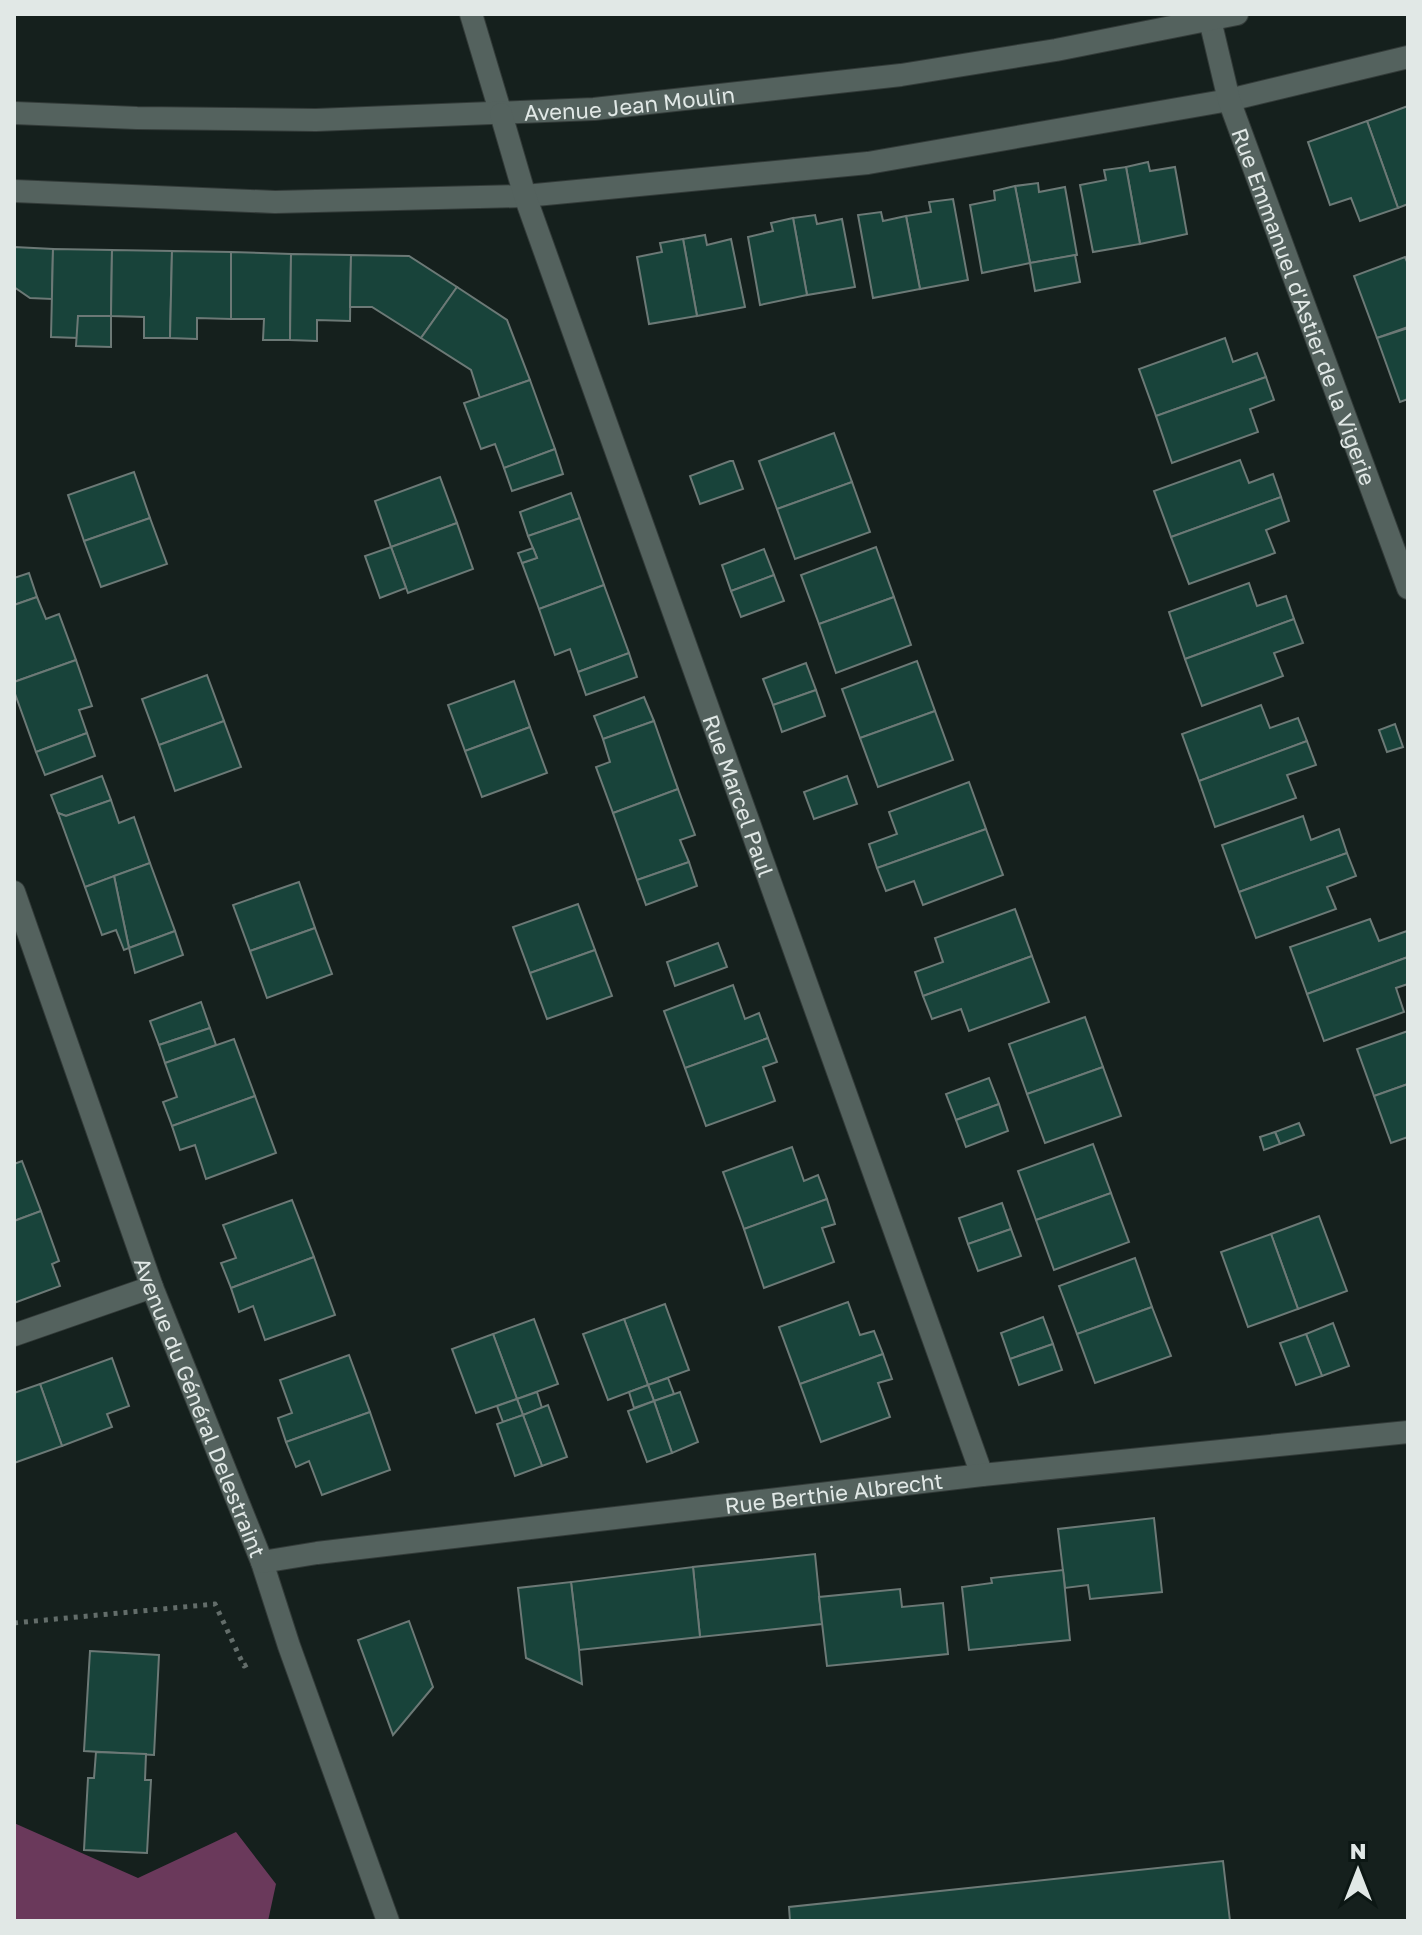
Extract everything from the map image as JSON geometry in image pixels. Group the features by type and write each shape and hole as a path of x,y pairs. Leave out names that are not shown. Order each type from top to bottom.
{"street":[{"name":"Rue Marcel Paul","path":"471,14 525,196 982,1475"},
{"name":"Avenue Jean Moulin","path":"14,113 316,120 609,108 901,75 1056,50 1237,14"},
{"name":"Rue Emmanuel d'Astier de la Vigerie","path":"1210,20 1229,100 1408,588"},
{"path":"14,191 275,202 525,196 868,163 1229,100 1408,57"},
{"name":"Avenue du Général Delestraint","path":"14,892 152,1287 262,1562 388,1921"},
{"path":"14,1335 152,1287"},
{"name":"Rue Berthie Albrecht","path":"262,1562 348,1549 982,1475 1408,1432"}],"path":[{"path":"14,1623 215,1604 244,1666 289,1646"}],"shaded area":[{"path":"14,1823 138,1878 236,1832 276,1884 268,1921 14,1921"}],"building":[{"path":"1408,106 1408,204 1398,208 1367,121"},
{"path":"1367,121 1398,208 1360,221 1351,198 1330,205 1308,142"},
{"path":"1148,162 1150,171 1175,167 1187,234 1140,244 1126,167"},
{"path":"1126,167 1140,244 1093,252 1080,185 1106,180 1104,170"},
{"path":"1038,183 1039,192 1065,187 1077,255 1030,263 1015,186"},
{"path":"1015,186 1030,263 982,273 970,205 995,200 994,191"},
{"path":"953,199 968,280 920,289 906,216 931,212 929,202"},
{"path":"881,212 883,221 906,216 920,289 873,298 858,215"},
{"path":"815,215 817,224 842,219 855,287 807,295 793,218"},
{"path":"793,218 807,295 760,305 748,237 773,231 771,223"},
{"path":"705,235 707,245 731,239 745,307 697,316 683,239"},
{"path":"683,239 697,316 649,324 637,257 662,252 660,243"},
{"path":"14,247 53,249 52,299 30,298 14,287"},
{"path":"53,249 112,250 111,316 78,316 78,338 51,337"},
{"path":"112,250 172,251 170,338 144,338 144,317 111,316"},
{"path":"172,251 231,252 231,319 197,318 197,339 170,338"},
{"path":"231,252 291,254 290,340 263,340 264,319 231,319"},
{"path":"291,254 351,255 350,321 317,320 317,341 290,340"},
{"path":"351,255 409,256 457,287 421,338 372,307 350,307"},
{"path":"1075,255 1080,282 1035,291 1030,263"},
{"path":"1405,257 1408,264 1408,327 1377,338 1354,276"},
{"path":"457,287 507,320 530,380 480,398 471,370 421,338"},
{"path":"78,316 111,316 111,347 76,346"},
{"path":"1408,328 1408,399 1400,402 1377,338"},
{"path":"1225,338 1233,362 1257,353 1266,377 1156,416 1139,369"},
{"path":"1266,377 1274,400 1250,409 1258,432 1172,463 1156,416"},
{"path":"530,380 555,449 504,468 495,444 481,449 464,403"},
{"path":"834,433 852,482 777,509 759,461"},
{"path":"555,449 563,474 512,491 504,468"},
{"path":"1240,460 1249,483 1273,474 1281,497 1171,537 1154,491"},
{"path":"733,461 743,489 700,504 690,476"},
{"path":"134,472 150,518 84,541 68,495"},
{"path":"440,477 457,523 391,547 375,501"},
{"path":"852,482 870,532 795,559 777,509"},
{"path":"571,493 580,518 528,536 520,512"},
{"path":"1281,497 1289,521 1266,530 1275,553 1189,584 1171,537"},
{"path":"150,518 167,564 101,587 84,541"},
{"path":"580,518 604,585 539,609 522,563 537,558 528,536"},
{"path":"457,523 473,569 408,593 391,547"},
{"path":"391,547 406,588 380,598 365,556"},
{"path":"876,547 894,597 819,624 801,575"},
{"path":"533,548 537,558 522,563 518,553"},
{"path":"764,549 774,575 731,591 722,565"},
{"path":"29,573 37,597 14,605 14,578"},
{"path":"774,575 784,601 741,617 731,591"},
{"path":"1249,583 1257,606 1286,596 1294,619 1185,659 1169,612"},
{"path":"604,585 629,653 578,672 570,649 555,655 539,609"},
{"path":"37,597 46,619 59,614 76,660 14,682 14,605"},
{"path":"894,597 911,645 836,673 819,624"},
{"path":"1294,619 1303,643 1274,653 1283,676 1202,706 1185,659"},
{"path":"629,653 637,677 586,695 578,672"},
{"path":"76,660 92,706 79,710 87,733 36,752 14,691 14,682"},
{"path":"917,661 935,711 860,738 842,689"},
{"path":"806,663 816,690 773,705 763,679"},
{"path":"207,675 224,721 159,745 142,699"},
{"path":"514,681 530,727 465,751 448,705"},
{"path":"816,690 825,716 782,732 773,705"},
{"path":"644,697 654,721 603,739 594,716"},
{"path":"1261,705 1270,728 1298,718 1307,741 1199,781 1182,734"},
{"path":"935,711 953,760 878,787 860,738"},
{"path":"224,721 241,767 175,791 159,745"},
{"path":"654,721 678,789 613,813 596,767 610,762 603,739"},
{"path":"1395,724 1403,747 1387,752 1379,730"},
{"path":"530,727 547,773 482,797 465,751"},
{"path":"87,733 95,756 45,775 36,752"},
{"path":"1307,741 1316,765 1287,775 1296,798 1215,827 1199,781"},
{"path":"102,776 111,800 66,816 58,813 51,795"},
{"path":"847,776 857,804 814,819 804,792"},
{"path":"969,782 986,829 877,868 869,844 897,834 889,812"},
{"path":"678,789 695,835 680,840 689,862 637,880 613,813"},
{"path":"111,800 119,823 134,817 150,863 85,887 58,813 66,816"},
{"path":"1303,816 1311,840 1339,829 1347,853 1239,892 1222,845"},
{"path":"986,829 1003,875 923,905 914,881 886,891 877,868"},
{"path":"1347,853 1356,876 1327,887 1336,909 1256,938 1239,892"},
{"path":"689,862 697,886 646,905 637,880"},
{"path":"150,863 175,931 129,948 114,876"},
{"path":"114,876 129,948 124,950 116,930 102,935 85,887"},
{"path":"299,882 315,928 250,951 233,905"},
{"path":"578,904 595,950 530,973 513,927"},
{"path":"1015,909 1032,956 923,996 915,972 943,962 935,938"},
{"path":"1370,919 1379,941 1407,931 1408,957 1307,994 1290,947"},
{"path":"315,928 332,974 267,998 250,951"},
{"path":"175,931 183,955 135,973 129,948"},
{"path":"718,943 727,967 675,986 667,962"},
{"path":"595,950 612,996 547,1019 530,973"},
{"path":"1032,956 1049,1002 969,1031 961,1009 932,1019 923,996"},
{"path":"1408,957 1408,984 1396,988 1404,1012 1324,1041 1307,994"},
{"path":"733,985 745,1019 759,1013 768,1038 685,1068 664,1011"},
{"path":"201,1002 210,1028 159,1045 150,1021"},
{"path":"1085,1017 1103,1067 1027,1094 1009,1044"},
{"path":"210,1028 216,1045 165,1063 159,1045"},
{"path":"1408,1031 1408,1084 1374,1096 1357,1049"},
{"path":"768,1038 777,1062 763,1067 775,1101 706,1126 685,1068"},
{"path":"234,1039 255,1096 172,1126 163,1102 177,1097 165,1063"},
{"path":"1103,1067 1121,1116 1045,1143 1027,1094"},
{"path":"989,1078 999,1104 956,1120 946,1094"},
{"path":"1408,1084 1408,1137 1391,1143 1374,1096"},
{"path":"255,1096 276,1153 206,1179 195,1145 180,1150 172,1126"},
{"path":"999,1104 1008,1131 966,1147 956,1120"},
{"path":"1299,1123 1304,1135 1280,1144 1275,1132"},
{"path":"1275,1132 1280,1144 1264,1150 1260,1137"},
{"path":"1093,1144 1111,1193 1036,1220 1018,1171"},
{"path":"792,1147 804,1181 818,1175 827,1199 744,1229 723,1172"},
{"path":"22,1161 41,1211 14,1221 14,1164"},
{"path":"1111,1193 1129,1242 1054,1270 1036,1220"},
{"path":"827,1199 835,1224 822,1228 834,1262 764,1288 744,1229"},
{"path":"292,1200 314,1257 231,1288 221,1263 236,1258 223,1225"},
{"path":"1002,1203 1011,1229 968,1244 959,1218"},
{"path":"41,1211 59,1261 52,1264 60,1286 14,1303 14,1221"},
{"path":"1319,1216 1347,1291 1298,1309 1271,1234"},
{"path":"1011,1229 1021,1256 978,1271 968,1244"},
{"path":"1271,1234 1298,1309 1248,1327 1221,1252"},
{"path":"314,1257 335,1315 265,1340 253,1306 239,1312 231,1288"},
{"path":"1135,1258 1152,1307 1077,1334 1059,1286"},
{"path":"848,1302 860,1335 874,1331 883,1354 800,1384 779,1327"},
{"path":"665,1304 689,1370 648,1385 624,1319"},
{"path":"1152,1307 1171,1356 1095,1383 1077,1334"},
{"path":"1043,1317 1053,1344 1010,1359 1001,1333"},
{"path":"534,1319 558,1384 517,1399 493,1334"},
{"path":"624,1319 648,1385 608,1400 583,1334"},
{"path":"1333,1323 1349,1366 1322,1376 1306,1334"},
{"path":"493,1334 517,1399 476,1413 452,1349"},
{"path":"1306,1334 1322,1376 1296,1385 1280,1343"},
{"path":"1053,1344 1062,1370 1019,1385 1010,1359"},
{"path":"883,1354 892,1379 878,1383 890,1417 821,1442 800,1384"},
{"path":"349,1355 370,1412 286,1442 278,1418 292,1413 280,1380"},
{"path":"112,1358 129,1406 107,1414 112,1427 62,1446 40,1384"},
{"path":"668,1378 674,1394 654,1401 648,1385"},
{"path":"40,1384 62,1446 14,1463 14,1393"},
{"path":"648,1385 654,1401 634,1408 629,1392"},
{"path":"537,1392 542,1408 523,1415 517,1399"},
{"path":"680,1392 698,1442 672,1453 654,1401"},
{"path":"517,1399 523,1415 503,1422 497,1406"},
{"path":"654,1401 672,1453 647,1462 628,1411"},
{"path":"548,1405 567,1457 542,1466 523,1415"},
{"path":"370,1412 390,1470 322,1495 309,1461 296,1467 286,1442"},
{"path":"523,1415 542,1466 515,1476 497,1424"},
{"path":"1154,1518 1162,1592 1090,1599 1088,1585 1065,1588 1058,1529"},
{"path":"815,1554 822,1624 700,1637 693,1567"},
{"path":"693,1567 700,1637 579,1650 571,1582"},
{"path":"1063,1570 1070,1640 969,1650 962,1587 992,1583 991,1578"},
{"path":"571,1582 582,1684 526,1658 518,1588"},
{"path":"900,1589 902,1607 943,1603 948,1654 827,1666 819,1597"},
{"path":"409,1621 433,1687 393,1735 358,1640"},
{"path":"90,1651 159,1655 154,1755 84,1751"},
{"path":"96,1752 146,1754 145,1780 151,1780 147,1853 84,1850 88,1778 94,1778"},
{"path":"1223,1861 1230,1921 790,1921 789,1907"}]}
